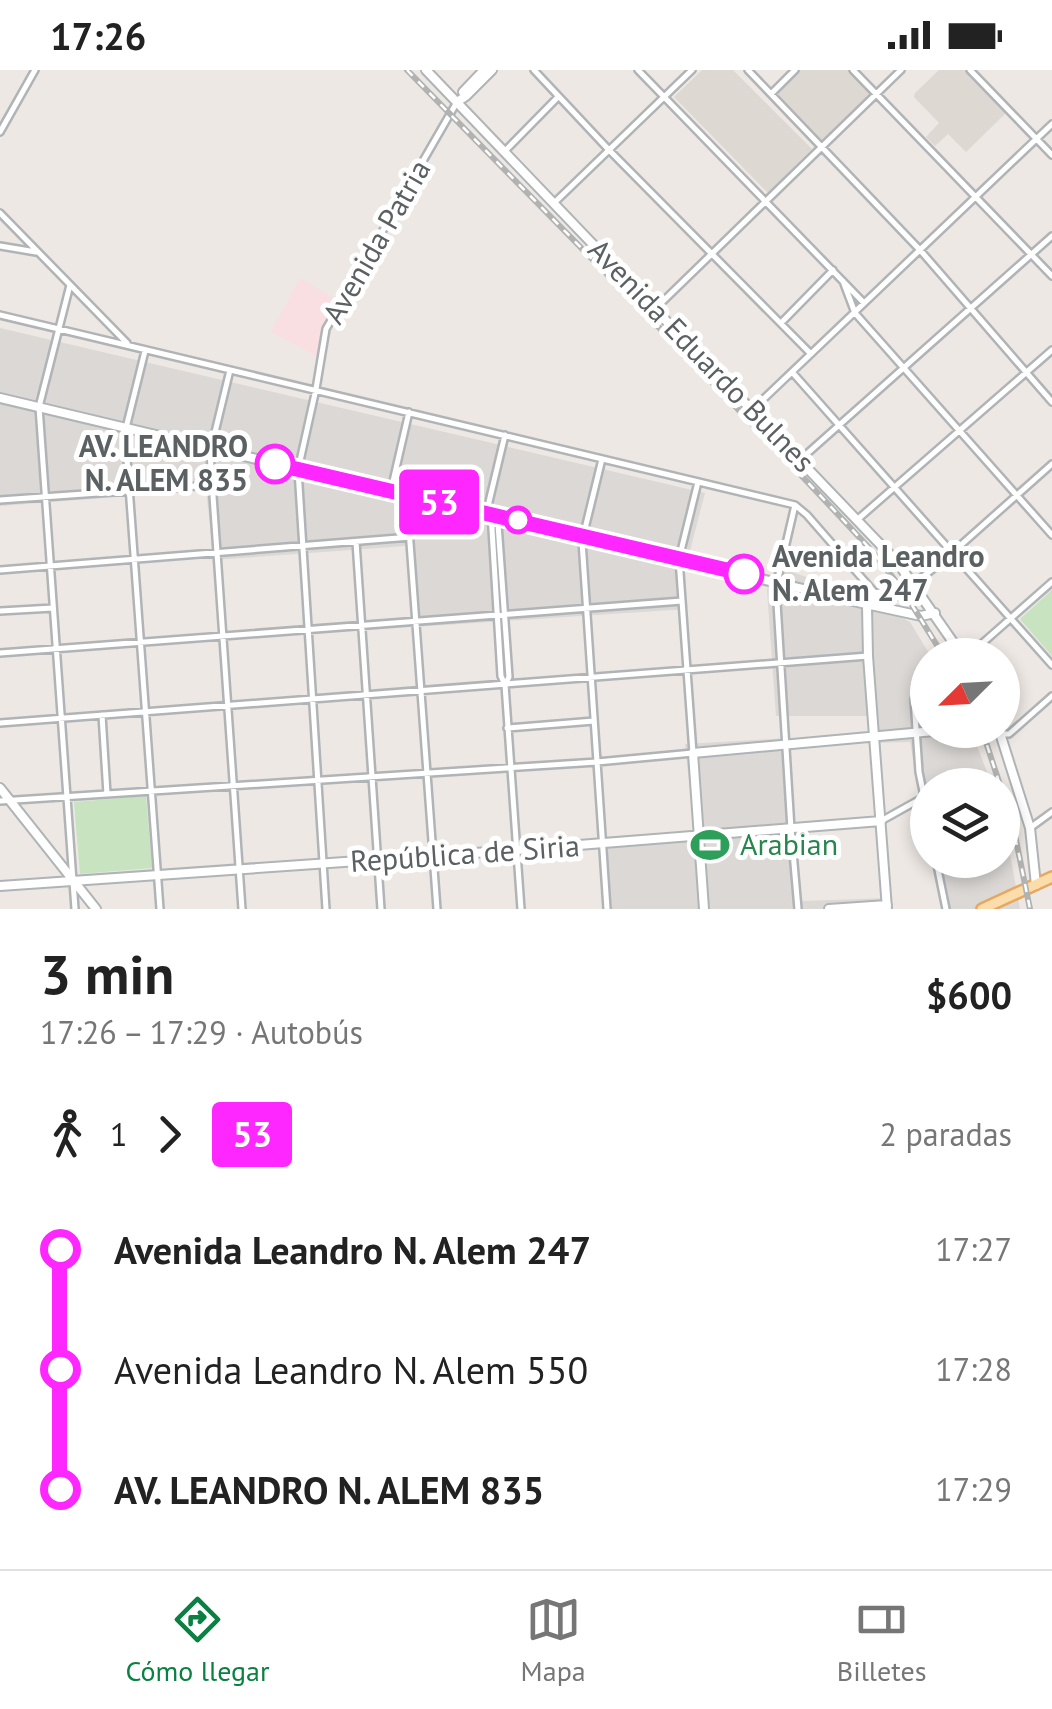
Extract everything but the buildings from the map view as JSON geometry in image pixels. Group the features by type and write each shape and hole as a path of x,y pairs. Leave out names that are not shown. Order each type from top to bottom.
{"main road":[{"name":"Avenida Eduardo Bulnes","path":"426,70 898,562 953,638"},
{"name":"Avenida Patria","path":"457,102 484,70"},
{"name":"Avenida Patria","path":"457,102 492,70"},
{"path":"0,398 868,604 921,616 935,614"},
{"path":"851,599 914,584"},
{"path":"829,909 887,907 868,656 868,604 877,594"},
{"path":"704,909 693,753 910,734"},
{"path":"1005,748 1030,828 1036,885"},
{"path":"0,788 5,801 96,909"},
{"name":"República de Siria","path":"0,886 881,822"},
{"path":"982,909 1052,877"}],"street":[{"path":"0,132 35,70"},
{"path":"534,70 812,354"},
{"path":"638,70 864,303"},
{"path":"554,204 692,70"},
{"path":"748,70 920,250 1052,402"},
{"path":"771,94 795,70"},
{"path":"853,70 1052,276"},
{"path":"655,309 901,70"},
{"path":"970,70 1052,155"},
{"path":"504,152 559,96"},
{"name":"Avenida Patria","path":"326,909 298,470 327,326 457,102"},
{"path":"753,409 1052,124"},
{"path":"0,213 128,346"},
{"path":"801,459 1052,236"},
{"path":"0,246 38,252"},
{"path":"780,323 833,270"},
{"path":"844,281 854,313 1052,535"},
{"path":"70,285 39,407 75,909"},
{"path":"0,316 794,505 807,514 877,594"},
{"path":"145,350 126,428 160,909"},
{"path":"858,519 1052,350"},
{"path":"230,370 210,449 242,909"},
{"path":"792,372 1052,665"},
{"path":"391,490 410,412"},
{"path":"505,435 488,506 498,524 520,909"},
{"path":"602,458 582,536 607,909"},
{"path":"914,584 1052,464"},
{"path":"5,801 693,753 679,558 698,482"},
{"path":"0,500 212,484"},
{"path":"409,495 437,909"},
{"path":"794,505 776,581 798,909"},
{"path":"0,570 411,537"},
{"path":"356,542 381,909"},
{"path":"987,638 1052,582"},
{"path":"0,653 682,601"},
{"path":"0,611 53,608"},
{"path":"0,723 868,656"},
{"path":"1020,724 1052,696"},
{"path":"102,715 107,794"},
{"path":"508,728 594,722"},
{"name":"República de Siria","path":"881,822 910,805"},
{"path":"1030,828 1052,812"},
{"path":"940,878 946,909"}],"shaded area":[{"path":"702,70 733,70 812,149 768,193 674,97"},
{"path":"800,70 849,70 871,93 822,141 776,95"},
{"path":"939,70 964,70 1006,113 966,152 948,134 935,146 926,137 939,123 914,97"},
{"path":"300,278 339,302 322,330 318,357 271,332"},
{"path":"0,328 705,493 685,570 687,609 413,627 406,546 214,560 206,490 0,506"},
{"path":"775,566 858,595 910,622 920,638 910,638 910,742 869,743 867,716 776,716 767,590"},
{"path":"789,738 801,901 891,898 891,909 604,909 599,837 694,831 685,744"},
{"path":"911,748 978,748 986,768 915,768"},
{"path":"935,878 1014,878 1020,909 941,909"}],"green space":[{"path":"1052,590 1052,656 1020,619"},
{"path":"146,796 152,868 80,874 74,802"}],"railway":[{"path":"407,70 873,552 932,638"},
{"path":"988,748 994,768"},
{"path":"1020,860 1030,909"}],"bus line":[{"name":"53","path":"275,464 744,574"}],"place":[{"name":"AV. LEANDRO N. ALEM 835","path":"275,464"},
{"name":"Avenida Leandro N. Alem 247","path":"744,574"},
{"name":"Arabian","path":"710,845"}]}
